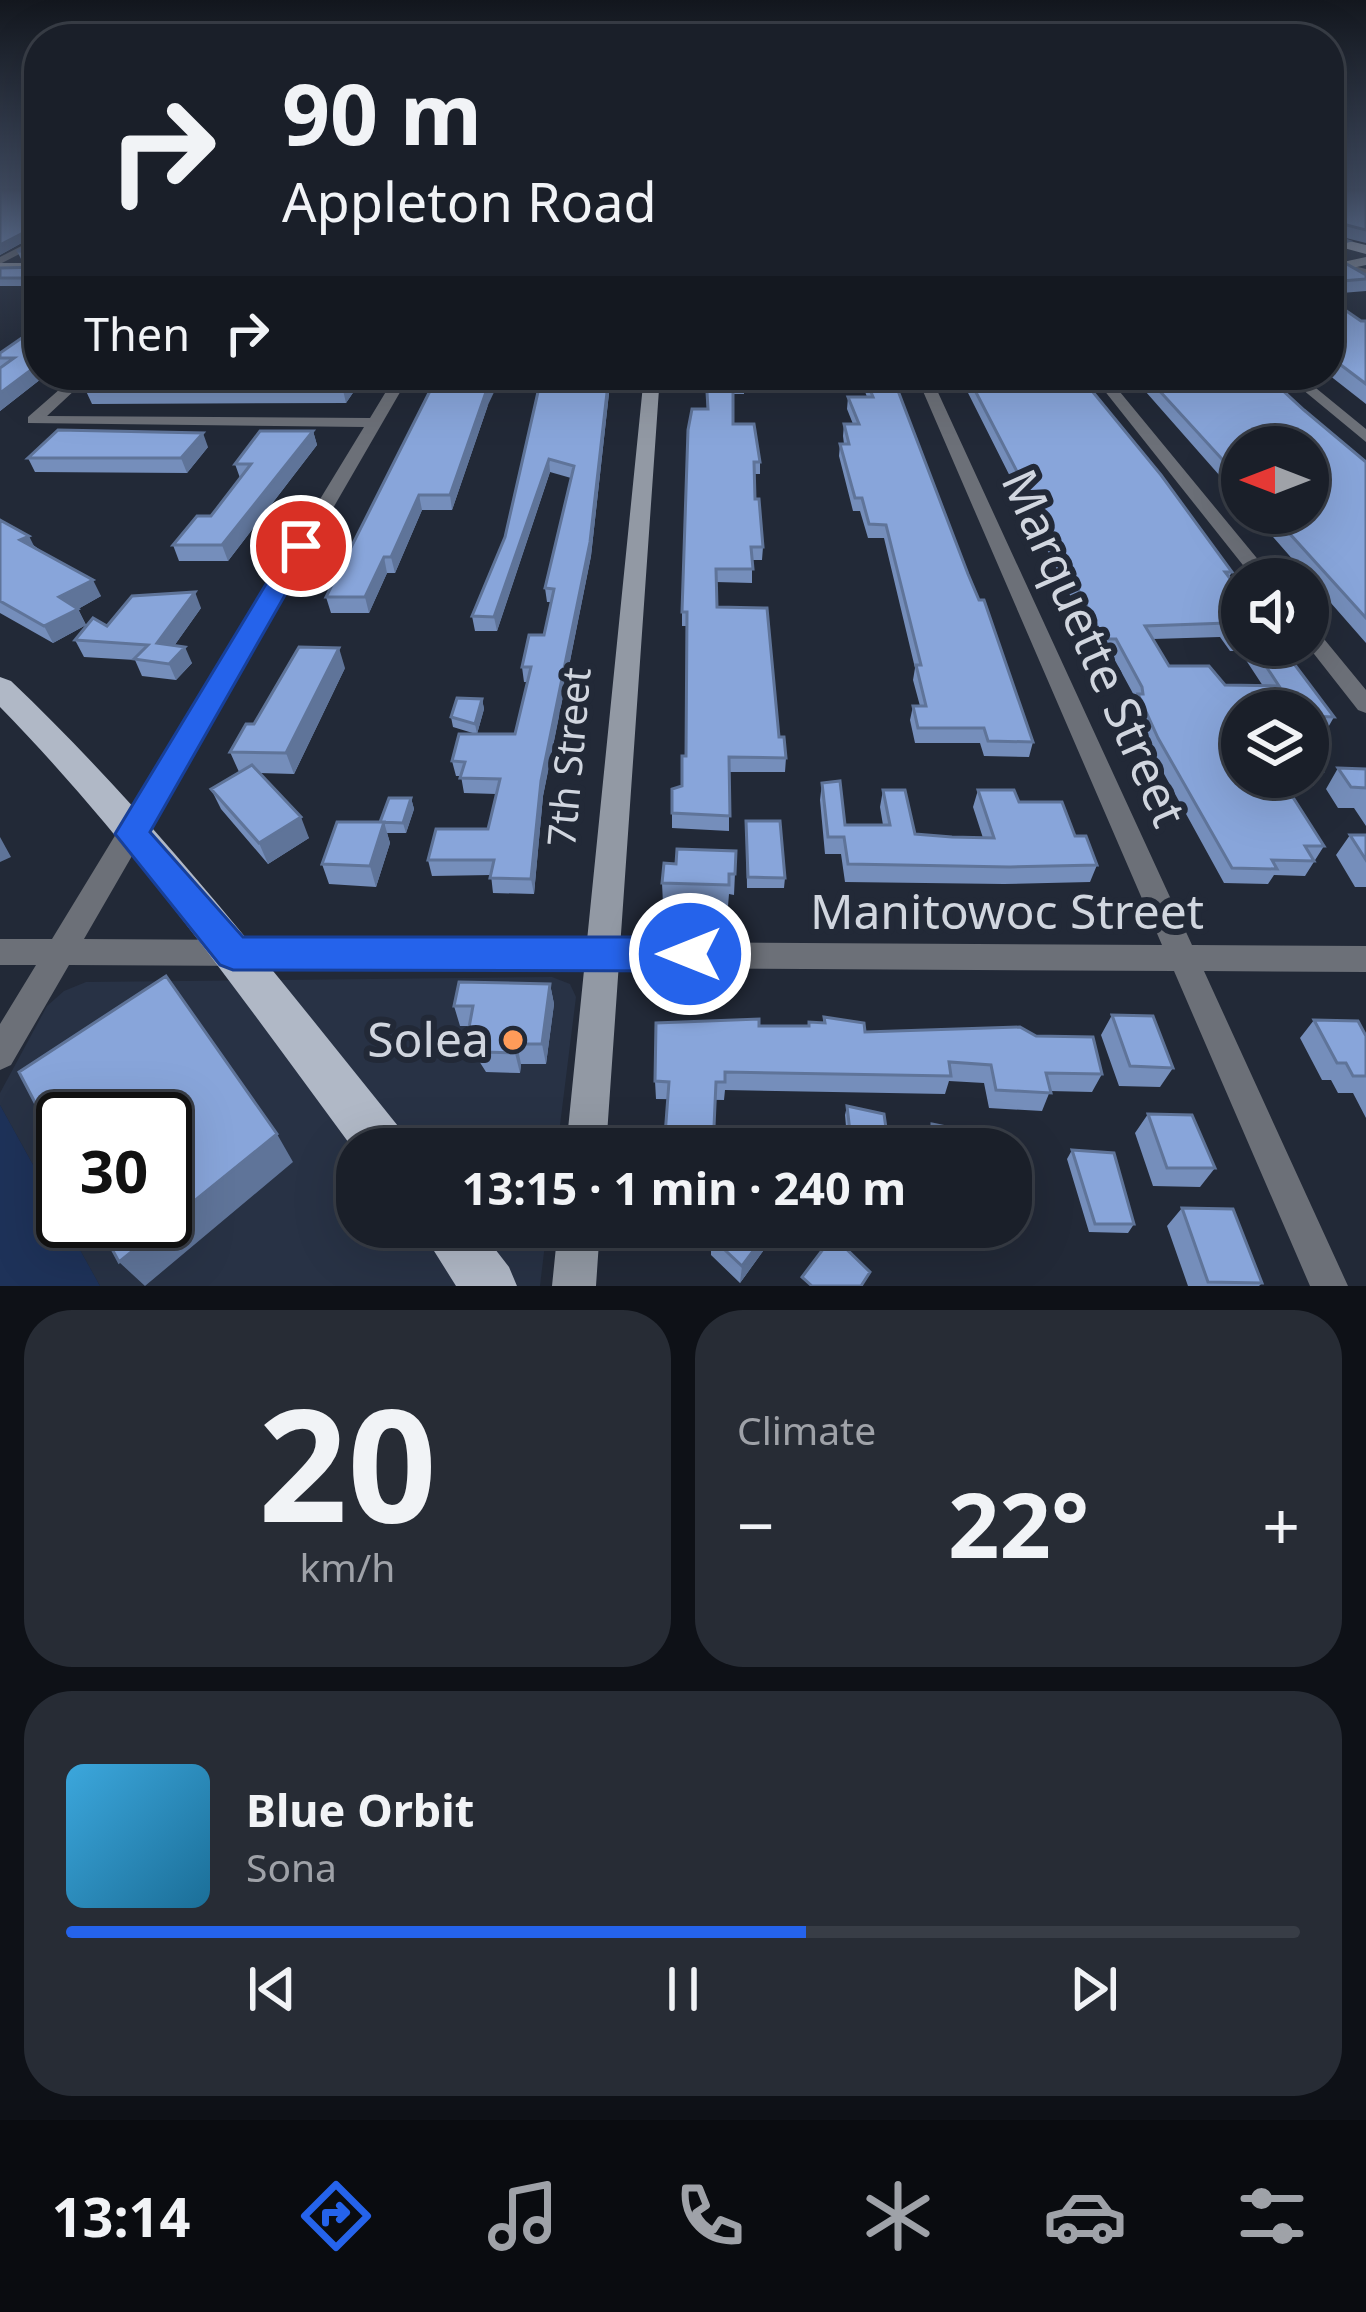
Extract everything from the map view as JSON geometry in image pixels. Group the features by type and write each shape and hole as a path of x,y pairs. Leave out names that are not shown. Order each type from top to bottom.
{"main road":[{"path":"0,688 74,761 233,953 368,1128"},
{"path":"461,1248 490,1286"}],"street":[{"path":"68,390 33,420 374,423"},
{"path":"0,1054 394,390"},
{"name":"7th Street","path":"588,1128 651,390"},
{"name":"Marquette Street","path":"930,390 1329,1286"},
{"path":"1111,390 1247,558"},
{"path":"1310,390 1366,437"},
{"path":"1329,659 1366,705"},
{"name":"Manitowoc Street","path":"0,952 1366,959"},
{"path":"574,1286 577,1248"}],"shaded area":[{"path":"552,977 570,984 576,997 560,1128 336,1128 336,1248 545,1248 540,1286 100,1286 79,1248 192,1248 192,1092 36,1092 36,1170 0,1105 0,1093 47,1006 64,991 86,982"},
{"path":"0,1105 36,1170 36,1248 79,1248 100,1286 0,1286"}],"building":[{"path":"1344,263 1366,275 1366,279 1344,281"},
{"path":"24,267 24,278 0,278 0,268"},
{"path":"1344,309 1366,321 1366,384 1344,367"},
{"path":"24,336 24,375 0,393 0,368 14,358 0,358 0,353"},
{"path":"87,390 343,390 86,391"},
{"path":"430,390 487,390 450,495 419,495 391,557 384,557 365,597 326,597"},
{"path":"607,390 590,542 541,781 531,879 490,878 494,860 428,860 436,829 488,829 500,779 460,778 465,762 452,761 459,734 515,734 531,667 522,667 529,635 544,635 554,589 545,588 574,466 549,459 494,617 472,616 505,537 538,392"},
{"path":"707,390 733,390 733,424 754,424 760,462 754,462 755,499 759,499 763,547 751,547 753,569 716,569 717,607 767,608 779,737 784,737 786,758 729,757 730,816 672,813 672,789 682,786 682,756 686,756 687,612 682,612 688,430 692,409 708,409"},
{"path":"870,390 898,390 968,574 979,600 984,600 1033,742 988,741 984,728 918,728 913,706 926,706 916,665 921,665 886,525 869,524 862,498 855,498 840,444 849,444 844,424 859,424 848,397 873,397"},
{"path":"975,390 1091,390 1222,558 1221,623 1145,626 1169,666 1209,666 1225,685 1279,686 1266,666 1296,666 1314,690 1221,690 1221,798 1293,798 1324,846 1305,846 1314,861 1272,860 1277,869 1232,868 1158,738 1138,694 1143,694 1142,687 1116,639 1107,639"},
{"path":"1159,390 1282,390 1323,426 1221,426 1221,458"},
{"path":"58,430 203,433 181,458 28,458"},
{"path":"260,431 313,431 222,545 173,545 197,516 211,516 251,464 235,464"},
{"path":"1329,431 1366,462 1366,618 1329,577 1329,558 1312,558 1290,534 1329,534"},
{"path":"0,520 29,536 20,540 93,580 59,597 78,609 44,626 0,601"},
{"path":"195,592 157,643 185,647 169,664 134,659 148,645 75,640 93,618 107,626 132,596"},
{"path":"299,647 339,648 286,753 230,752 246,724 254,724"},
{"path":"457,698 482,699 475,724 451,717"},
{"path":"252,765 301,817 259,843 211,789"},
{"path":"1338,768 1366,769 1366,788 1351,787"},
{"path":"840,781 845,825 890,825 883,790 905,790 915,834 994,838 978,790 1014,790 1019,802 1062,802 1075,836 1086,836 1097,865 848,864 844,837 828,837 822,783"},
{"path":"389,798 411,798 403,823 380,822"},
{"path":"746,821 780,821 785,878 748,877"},
{"path":"337,822 384,822 370,866 322,864"},
{"path":"1350,835 1366,835 1366,860"},
{"path":"677,849 736,851 735,874 729,874 729,885 662,883 664,863 676,864"},
{"path":"166,976 277,1134 192,1203 192,1092 36,1092 36,1104 19,1072"},
{"name":"Solea","path":"459,982 550,984 542,1044 517,1044 515,1053 481,1052 468,1033 473,1006 454,1006"},
{"path":"1112,1015 1153,1016 1173,1068 1130,1066"},
{"path":"824,1017 864,1023 865,1032 1020,1027 1036,1036 1093,1037 1102,1074 1046,1073 1051,1093 996,1090 991,1065 949,1062 951,1076 725,1072 725,1082 716,1082 714,1128 666,1128 669,1082 655,1081 656,1023 759,1019 759,1026 825,1023"},
{"path":"1314,1020 1358,1021 1366,1036 1366,1076 1353,1076 1346,1063 1337,1063"},
{"path":"847,1106 884,1114 886,1128 850,1128"},
{"path":"1148,1114 1192,1115 1215,1168 1167,1168"},
{"path":"1072,1150 1114,1153 1134,1224 1095,1224"},
{"path":"1182,1208 1233,1209 1262,1283 1208,1282"},
{"path":"111,1248 136,1248 119,1262"},
{"path":"723,1248 755,1248 742,1266"},
{"path":"824,1248 845,1248 870,1272 861,1286 812,1286 802,1277"}],"place":[{"name":"Solea","path":"513,1040"}],"route":[{"path":"301,546 132,834 233,953 690,954"}]}
